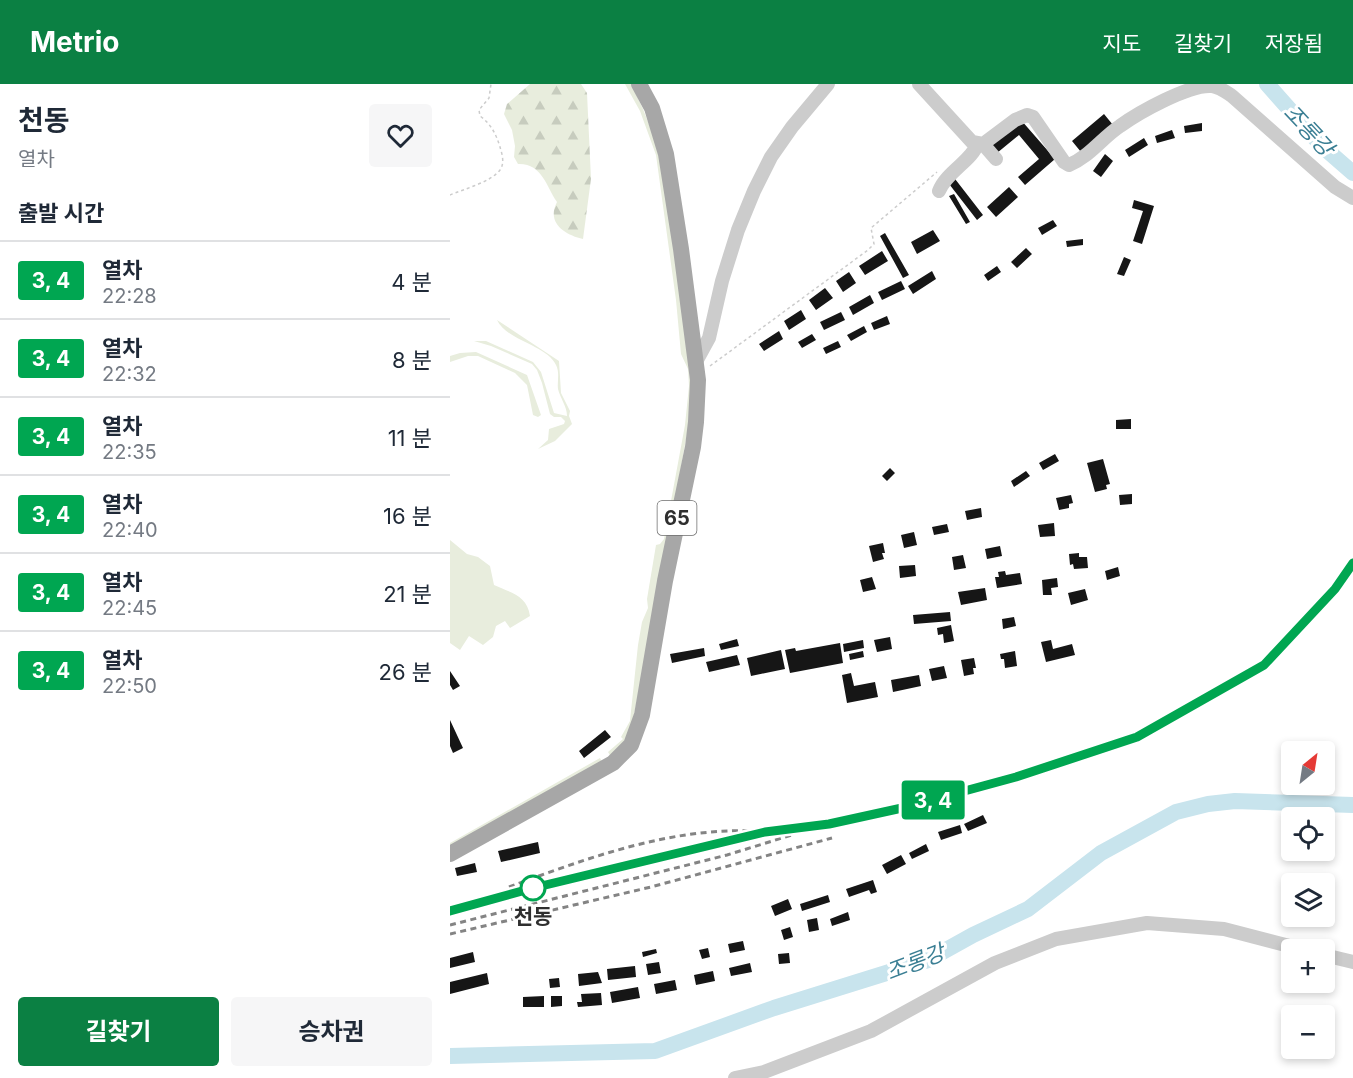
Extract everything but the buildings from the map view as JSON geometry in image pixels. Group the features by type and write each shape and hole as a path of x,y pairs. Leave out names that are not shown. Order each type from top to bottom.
{"main road":[{"name":"65","path":"450,854 613,763 631,745 642,716 667,570 693,447 698,380 697,360 666,154 652,108 639,84"}],"street":[{"path":"697,360 709,338 722,281 738,230 754,191 771,157 828,84"},
{"path":"919,84 972,142 980,144 996,159"},
{"path":"939,191 944,179 980,144 1015,120 1027,115 1033,117 1064,162 1069,165 1082,159 1119,126 1157,103 1194,88 1212,86 1221,88 1232,96 1327,180 1353,198"},
{"path":"735,1078 764,1072 871,1031 995,963 1056,939 1147,923 1224,928 1281,943"},
{"path":"1335,958 1353,962"}],"path":[{"path":"450,195 487,179 501,170 503,161 498,140 487,122 480,116 479,110 489,98 491,84"},
{"path":"698,380 715,362 868,250 874,244 871,228 933,175 940,170 952,172"}],"green space":[{"path":"530,84 581,84 587,93 591,179 583,239 559,227 554,216 557,202 542,177 533,167 518,164 514,157 515,146 512,130 504,114 507,104"},
{"path":"625,84 631,84 659,150 689,352 691,412 629,739 611,757 608,752 623,739 621,737 630,721 642,622 648,608 647,599 656,545 664,539 685,425 689,386 688,369 681,354 656,155 640,111"},
{"path":"497,320 559,361 561,393 570,411 572,424 555,441 538,449 548,440 549,429 564,424 565,421 561,417 554,417 550,414 537,370 532,364 474,341 486,341 533,362 541,372 554,413 567,416 558,389 557,368 544,352 509,333"},
{"path":"476,352 527,375 541,415 538,417 533,415 527,385 515,373 478,356 468,356 450,362 450,356"},
{"path":"450,540 467,554 478,557 490,566 494,585 522,599 526,603 530,616 510,628 505,621 496,626 493,637 483,645 469,636 460,650 450,643"},
{"path":"600,758 603,764 450,848 450,843"}],"waterway":[{"name":"조롱강","path":"1267,84 1322,146 1353,173"},
{"name":"조롱강","path":"450,1056 655,1051 774,1008 928,960 973,935 1028,909 1101,853 1176,812 1208,804 1235,801 1353,805"}],"railway":[{"path":"450,911 533,888 765,832 829,824 902,808 1016,777 1137,737 1264,665 1336,589 1353,563"},
{"path":"509,887 627,847 688,835 719,831 750,831"},
{"path":"450,925 727,855 795,834"},
{"path":"450,934 651,887 832,838"}],"train":[{"path":"450,911 533,888 765,832 829,824 902,808 1016,777 1137,737 1264,665 1335,589 1353,563"}],"place":[{"name":"천동","path":"533,888"}]}
